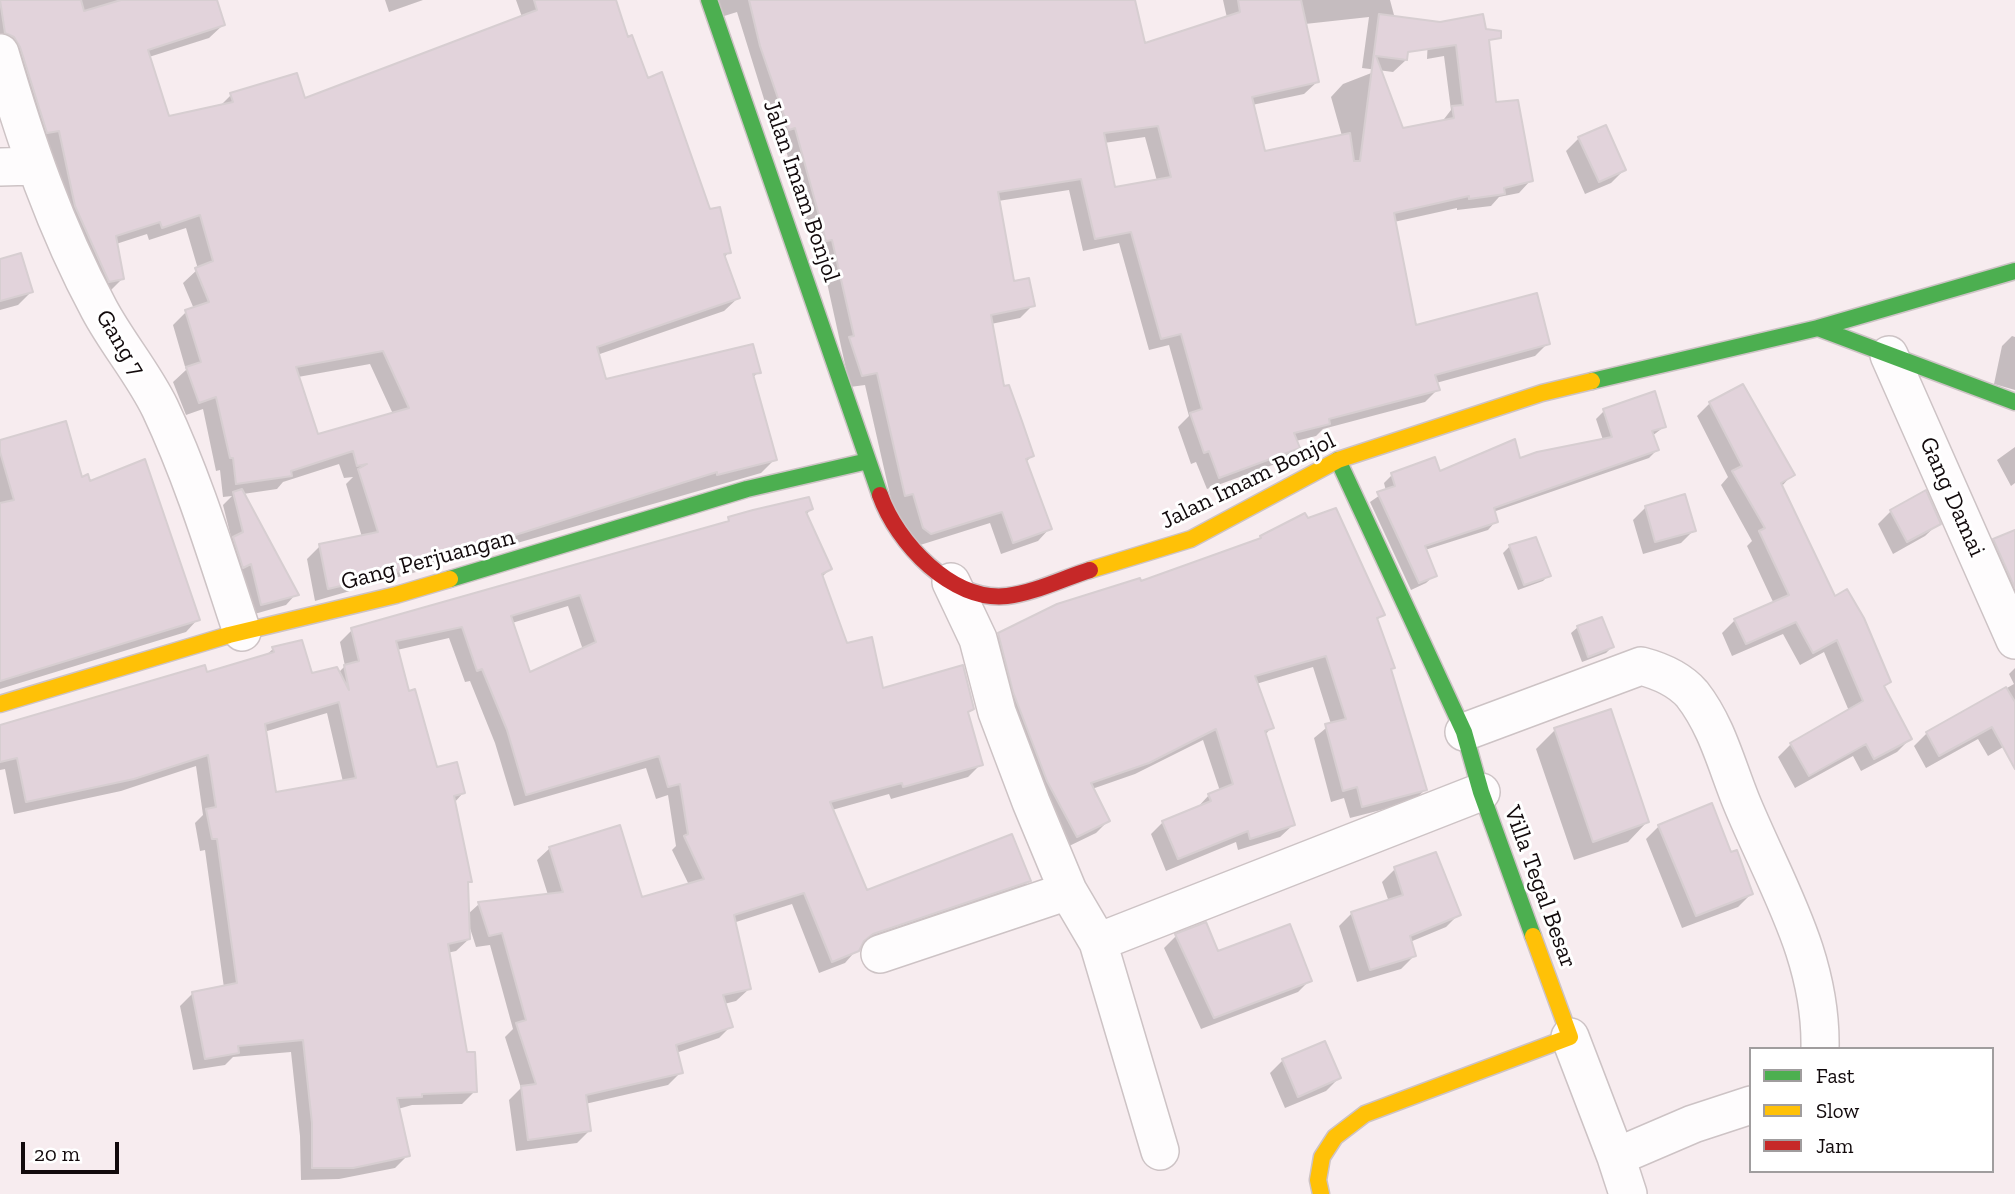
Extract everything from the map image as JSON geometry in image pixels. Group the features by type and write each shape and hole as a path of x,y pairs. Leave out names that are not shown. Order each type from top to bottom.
{"street":[{"name":"Jalan Imam Bonjol","path":"709,0 819,311 868,461 895,530 925,561 951,582 976,594 1009,596 1178,544 1338,460 1542,393 1818,328 2015,271"},
{"name":"Gang 7","path":"0,53 17,166 66,244 100,312 159,405 190,477 242,632"},
{"path":"1818,328 2015,402"},
{"name":"Gang Damai","path":"1889,355 2015,640"},
{"name":"Villa Tegal Besar","path":"1338,460 1464,732 1481,792 1570,1037"},
{"name":"Gang Perjuangan","path":"0,704 242,632 396,595 747,489 868,461"},
{"path":"951,582 978,639 998,712 1068,891 1098,942 1160,1152"},
{"path":"1464,732 1641,666 1664,673 1690,692 1713,724 1760,846 1802,938 1820,1023 1820,1047"},
{"path":"1098,942 1481,792"},
{"path":"880,954 1068,891"},
{"path":"1321,1194 1318,1185 1319,1158 1335,1134 1365,1114 1570,1037 1628,1194"},
{"path":"1616,1157 1693,1124 1749,1106"}],"building":[{"path":"0,0 81,0 84,11 121,0 217,0 225,25 148,50 169,116 233,102 230,93 297,73 305,98 537,10 534,0 616,0 628,37 632,35 648,78 662,72 710,209 720,207 731,253 724,254 740,298 597,347 606,379 753,344 761,373 753,374 777,460 717,475 717,472 390,574 328,589 319,544 378,532 358,469 367,464 357,466 353,451 291,471 292,476 236,484 233,458 230,458 216,397 199,403 186,367 201,362 185,310 209,302 195,268 213,261 200,215 162,228 160,222 116,236 124,279 109,282 75,206 59,131 47,133 20,47 14,37 5,33","holes":["383,351 409,408 318,434 296,367"]},
{"path":"749,0 1135,0 1145,43 1240,12 1238,0 1301,0 1319,82 1252,97 1265,151 1350,133 1354,161 1360,161 1379,14 1440,22 1483,14 1486,29 1501,31 1501,38 1489,40 1496,102 1518,100 1533,181 1504,188 1505,194 1469,199 1469,196 1394,213 1416,325 1537,293 1550,344 1435,375 1440,390 1329,419 1330,424 1294,433 1300,448 1219,478 1209,451 1204,453 1190,413 1202,409 1181,334 1161,339 1131,232 1095,239 1081,179 998,192 1014,281 1029,278 1035,306 991,315 1004,386 1009,385 1034,456 1026,459 1052,529 1013,543 1002,512 931,534 923,528 913,494 905,496 877,373 862,376 849,337 854,336 832,240 826,241 795,128 789,130 760,46","holes":["1456,45 1463,105 1452,106 1454,118 1403,128 1376,56 1407,60 1408,52","1158,126 1171,177 1115,187 1104,133"]},
{"path":"1606,125 1626,170 1599,182 1578,137"},
{"path":"21,253 33,292 0,301 0,259"},
{"path":"1743,384 1795,475 1781,483 1835,596 1847,589 1864,618 1891,682 1884,686 1912,739 1874,759 1866,744 1809,776 1790,743 1863,701 1837,640 1813,653 1796,622 1746,644 1734,619 1789,595 1759,531 1765,528 1732,471 1742,466 1709,402"},
{"path":"1655,391 1666,427 1652,431 1659,450 1494,508 1498,522 1425,546 1437,576 1419,583 1377,492 1395,486 1391,473 1435,457 1440,471 1515,439 1520,458 1612,437 1603,409"},
{"path":"66,421 82,477 88,474 90,481 145,459 200,620 0,681 0,503 14,500 0,452 0,440"},
{"path":"242,489 299,595 261,605 251,564 243,568 233,537 243,532 233,492"},
{"path":"1926,490 1941,524 1907,542 1890,510"},
{"path":"1685,494 1696,531 1655,542 1645,506"},
{"path":"809,497 813,509 806,512 832,569 822,574 847,643 872,637 883,688 963,665 974,709 968,712 983,765 903,787 902,783 830,802 867,890 1012,834 1031,881 873,934 864,941 859,951 832,962 804,893 734,915 751,989 723,995 733,1027 676,1045 683,1073 586,1095 591,1131 528,1140 521,1086 536,1084 516,1023 526,1020 502,933 489,936 478,902 563,892 549,847 620,825 642,897 704,879 684,836 688,834 680,784 668,787 659,756 526,795 507,730 482,669 477,671 462,627 396,641 409,691 415,689 437,767 457,762 465,793 454,796 472,882 468,882 470,939 448,944 467,1052 475,1052 477,1092 422,1094 422,1097 397,1098 410,1156 353,1168 312,1168 312,1123 303,1040 238,1046 239,1053 205,1059 192,992 237,983 217,839 212,839 206,809 216,807 208,755 134,779 26,802 17,758 0,762 0,725 205,665 207,672 274,652 272,647 302,640 312,673 337,667 349,690 344,665 359,661 351,628 729,521 728,517","holes":["580,595 596,642 530,672 511,616","339,702 356,778 276,792 265,724"]},
{"path":"1336,508 1385,615 1377,618 1395,668 1391,669 1427,790 1362,807 1357,787 1343,791 1325,724 1346,719 1326,656 1255,676 1274,728 1265,731 1295,825 1250,839 1248,831 1178,859 1162,821 1211,801 1208,794 1233,784 1216,729 1149,763 1091,783 1110,821 1077,837 1047,781 1013,692 998,633 1057,604 1140,578 1141,581 1261,538 1260,536 1305,513 1308,518"},
{"path":"2015,530 2015,588 1993,539"},
{"path":"1536,537 1551,576 1524,585 1509,545"},
{"path":"1602,617 1614,647 1588,657 1577,626"},
{"path":"2006,687 2015,702 2015,769 1992,727 1939,756 1926,732"},
{"path":"1611,709 1649,822 1593,842 1554,728"},
{"path":"1712,803 1731,852 1737,850 1753,894 1696,916 1658,825"},
{"path":"1436,852 1461,915 1410,936 1416,956 1370,970 1351,912 1403,895 1394,867"},
{"path":"1206,922 1218,951 1290,924 1312,981 1214,1018 1175,934"},
{"path":"1325,1041 1341,1078 1298,1097 1282,1059"}],"traffic: fast":[{"path":"709,0 880,495"},
{"path":"1818,328 2015,271"},
{"path":"1592,381 1818,328 2015,402"},
{"path":"1338,460 1464,732 1481,792 1533,936"},
{"path":"450,579 747,489 868,461"}],"traffic: slow":[{"path":"1090,570 1191,539 1338,460 1542,393 1592,381"},
{"path":"0,704 229,635 396,595 450,579"},
{"path":"1321,1194 1318,1180 1322,1157 1335,1137 1365,1114 1570,1037 1533,936"}],"traffic: jam":[{"path":"880,495 899,532 913,550 929,566 966,590 1007,596 1038,589 1090,570"}]}
